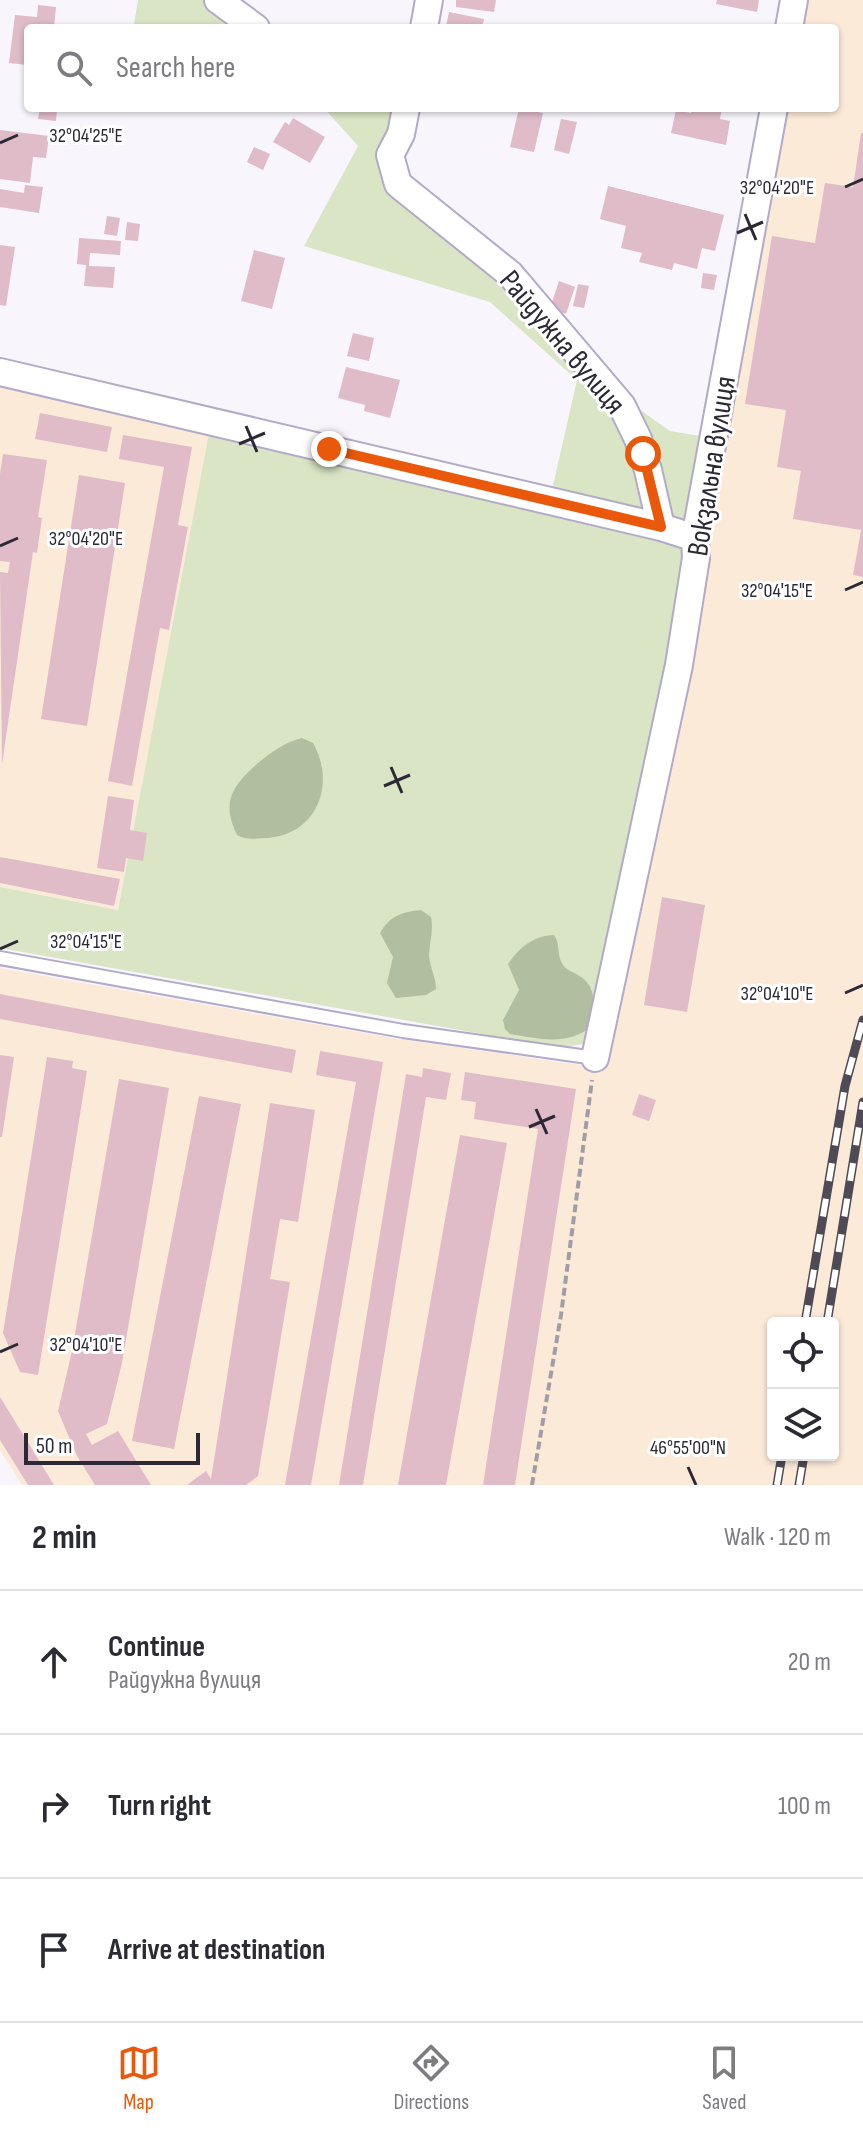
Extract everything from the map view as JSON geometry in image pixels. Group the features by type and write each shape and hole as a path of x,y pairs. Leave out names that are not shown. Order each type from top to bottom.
{"street":[{"path":"218,0 251,24"},
{"path":"425,24 429,0"},
{"path":"790,24 794,0"},
{"name":"Райдужна вулиця","path":"405,112 401,134 390,155 398,184 510,274 622,406 645,459 661,527"},
{"name":"Вокзальна вулиця","path":"595,1058 679,665 696,558 695,538 773,112"},
{"path":"0,372 661,527 695,538"}],"lane":[{"path":"0,958 403,1031 595,1058"}],"path":[{"path":"532,1485 561,1315 595,1058"}],"shaded area":[{"path":"801,0 863,0 863,1485 22,1485 0,1450 0,968 393,1038 602,1068 781,112 839,112 839,24 797,24"},
{"path":"0,388 209,433 118,910 0,887"}],"green space":[{"path":"138,0 209,0 238,24 134,24"},
{"path":"328,112 411,112 400,171 619,395 670,431 706,437 686,520 678,522 552,490 577,380 490,302 304,246 358,146"},
{"path":"209,433 677,544 685,551 688,565 588,1043 561,1048 0,948 0,887 118,910"},
{"path":"302,738 313,743 323,774 318,804 310,817 285,834 252,839 237,835 230,813 236,787 249,771 269,755"},
{"path":"421,910 431,917 429,956 436,989 426,995 396,998 387,983 393,957 380,933 397,916"},
{"path":"554,935 563,965 584,980 592,991 592,1026 563,1039 510,1034 503,1020 519,990 508,964 528,944"}],"building":[{"path":"456,0 496,0 494,12 456,7"},
{"path":"717,0 759,0 757,12 716,4"},
{"path":"38,5 56,7 54,24 24,24 24,65 9,63 15,15 37,17"},
{"path":"449,12 484,19 483,24 446,24"},
{"path":"39,112 57,112 56,121 38,119"},
{"path":"518,112 543,113 534,152 510,147"},
{"path":"676,112 721,112 720,119 730,121 726,145 671,133"},
{"path":"293,118 325,137 310,163 273,142 285,122 289,125"},
{"path":"561,119 577,122 569,154 554,150"},
{"path":"0,130 49,136 46,158 33,157 30,183 0,179"},
{"path":"861,133 863,577 853,575 861,530 793,519 801,471 777,467 786,410 745,404 772,236 815,243 825,183 853,187"},
{"path":"254,147 270,154 263,170 247,162"},
{"path":"25,185 43,187 39,213 0,207 0,189 24,193"},
{"path":"608,186 724,215 715,251 702,248 697,269 674,263 672,270 639,262 642,253 621,248 626,226 600,219"},
{"path":"107,216 120,218 117,236 104,234"},
{"path":"127,222 140,224 138,241 125,240"},
{"path":"79,238 121,241 120,255 90,253 89,266 115,267 113,288 84,286 86,265 77,264"},
{"path":"0,245 15,247 6,306 0,305"},
{"path":"254,250 285,258 272,309 241,301"},
{"path":"703,273 717,275 714,290 701,288"},
{"path":"559,281 575,287 566,314 550,308"},
{"path":"578,284 589,286 584,308 573,306"},
{"path":"353,333 374,338 369,361 347,356"},
{"path":"346,367 400,380 390,418 364,411 365,405 338,398"},
{"path":"40,413 112,427 107,452 35,439"},
{"path":"123,435 192,447 178,525 188,527 169,630 160,628 132,786 108,781 164,467 119,459"},
{"path":"3,454 47,460 38,517 42,518 37,553 33,552 2,764 0,572 8,573 10,562 0,561 0,474"},
{"path":"79,475 125,483 87,726 41,719"},
{"path":"108,796 134,800 130,830 147,833 143,861 126,858 124,872 97,868"},
{"path":"0,857 120,879 114,906 0,883"},
{"path":"662,897 705,905 687,1012 644,1005"},
{"path":"0,994 296,1050 292,1073 0,1019"},
{"path":"320,1051 383,1062 311,1485 285,1485 356,1082 316,1075"},
{"path":"0,1055 14,1057 2,1137 0,1137"},
{"path":"47,1057 73,1061 72,1068 87,1071 38,1375 20,1372 3,1333"},
{"path":"423,1068 451,1073 446,1100 426,1097 363,1485 339,1485 406,1074 422,1077"},
{"path":"465,1072 576,1089 515,1485 483,1485 538,1129 474,1119 476,1102 461,1100"},
{"path":"119,1079 169,1088 122,1363 107,1424 86,1434 92,1445 118,1431 151,1485 95,1485 77,1456 58,1411 72,1351"},
{"path":"639,1094 656,1100 649,1121 632,1115"},
{"path":"199,1096 241,1104 174,1449 132,1441"},
{"path":"270,1103 315,1110 298,1222 280,1219 270,1279 290,1282 258,1476 246,1485 187,1485 206,1471 211,1479"},
{"path":"460,1135 507,1143 446,1485 398,1485"},
{"path":"0,1397 54,1485 28,1485 0,1440"}],"railway":[{"path":"806,1317 845,1086 863,1020"},
{"path":"828,1317 863,1102"},
{"path":"777,1485 781,1461"},
{"path":"799,1485 803,1461"}],"route":[{"path":"329,449 661,527 643,454"}]}
